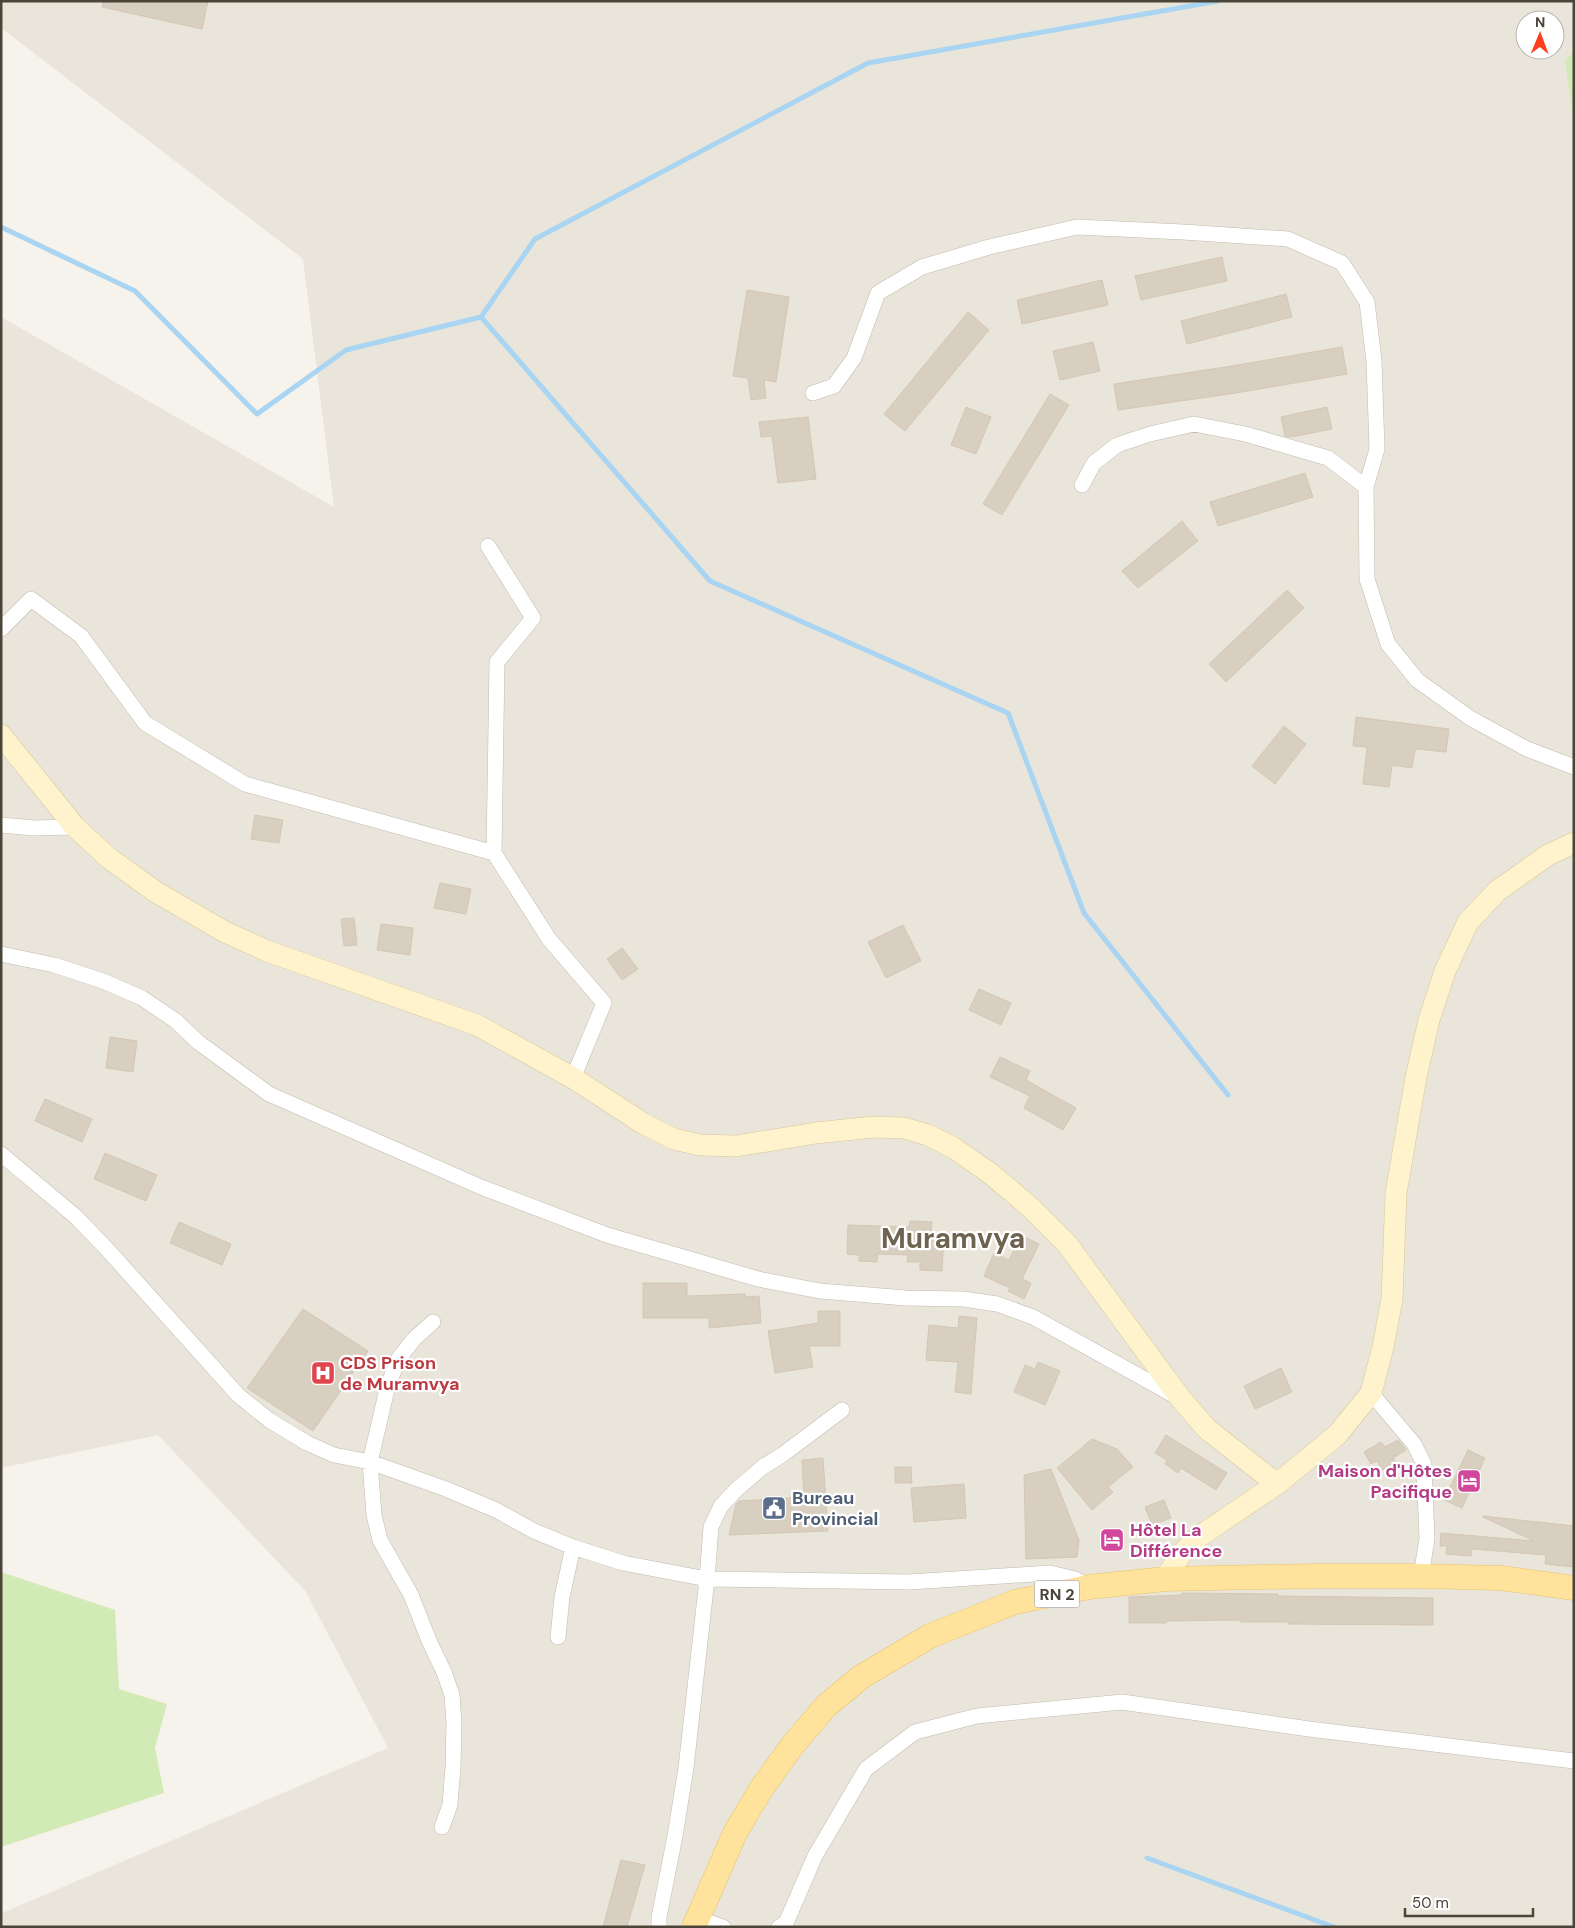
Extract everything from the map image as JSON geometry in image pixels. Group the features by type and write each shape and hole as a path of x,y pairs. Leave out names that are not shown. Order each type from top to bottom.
{"main road":[{"path":"1,735 75,827 110,859 156,892 225,932 267,951 477,1025 572,1078 644,1124 674,1138 700,1145 736,1146 816,1133 873,1127 904,1128 928,1134 954,1148 991,1174 1030,1207 1067,1244 1181,1398 1208,1429 1277,1484"},
{"path":"1165,1579 1181,1554 1200,1536 1277,1484 1336,1435 1371,1393 1383,1347 1392,1299 1396,1193 1416,1077 1429,1020 1445,971 1468,922 1497,891 1548,855 1574,843"},
{"name":"RN 2","path":"696,1922 735,1833 761,1789 792,1746 826,1706 861,1677 930,1636 1015,1602 1089,1587 1165,1579 1421,1576 1501,1578 1574,1588"}],"street":[{"path":"813,393 834,386 854,358 878,293 922,266 989,247 1077,227 1288,239 1342,264 1367,302 1374,361 1377,449 1366,487 1367,579 1388,644 1417,680 1470,718 1528,749 1574,767"},
{"path":"1082,485 1094,463 1117,445 1150,434 1194,424 1245,434 1328,458 1366,487"},
{"path":"488,546 533,618 497,662 494,853 549,939 604,1003 572,1078"},
{"path":"1,629 31,599 81,636 144,724 245,784 494,853"},
{"path":"1,825 34,828 75,827"},
{"path":"1,954 54,965 103,981 142,998 176,1021 198,1042 269,1094 481,1187 607,1235 758,1279 820,1291 906,1298 963,1299 997,1304 1033,1317 1181,1398"},
{"path":"1,1154 76,1216 238,1395 269,1420 307,1444 334,1455 370,1462 454,1492 496,1510 534,1531 573,1547 623,1563 707,1579 909,1582 1050,1573 1075,1579 1089,1587"},
{"path":"433,1322 414,1339 399,1358 388,1385 370,1462 374,1515 380,1540 411,1595 444,1672 452,1696 454,1723 453,1767 450,1804 442,1827"},
{"path":"1371,1393 1414,1444 1424,1464 1427,1539 1421,1576"},
{"path":"659,1927 659,1917 686,1768 707,1579 710,1527 721,1506 737,1489 764,1466 782,1455 842,1410"},
{"path":"558,1636 562,1597 573,1547"},
{"path":"779,1927 786,1923 815,1856 866,1769 915,1732 977,1716 1122,1702 1309,1729 1574,1761"},
{"path":"696,1922 723,1927"}],"shaded area":[{"path":"1,1 1574,1 1574,1927 1,1927 2,1913 388,1748 306,1592 158,1435 1,1468 1,317 334,507 303,259 1,28"}],"green space":[{"path":"1574,52 1574,123 1565,60"},
{"path":"1,1572 115,1610 119,1689 167,1704 155,1748 164,1793 1,1847"}],"building":[{"path":"103,1 208,1 202,29 102,7"},
{"path":"1222,257 1227,281 1141,300 1135,276"},
{"path":"1102,280 1108,305 1022,324 1017,300"},
{"path":"747,290 789,297 776,382 764,380 766,398 751,400 748,378 733,376"},
{"path":"1286,294 1292,317 1187,344 1181,321"},
{"path":"968,312 989,330 905,431 884,414"},
{"path":"1093,342 1100,371 1060,380 1053,351"},
{"path":"1342,347 1347,374 1236,393 1118,410 1114,384"},
{"path":"1050,394 1069,405 1002,515 983,504"},
{"path":"966,407 991,417 976,454 951,445"},
{"path":"1327,407 1332,429 1291,437 1285,436 1281,417"},
{"path":"808,417 816,479 778,483 772,436 761,437 759,422"},
{"path":"1305,473 1313,497 1218,526 1210,502"},
{"path":"1182,521 1198,541 1138,588 1122,571"},
{"path":"1287,590 1304,608 1226,682 1209,664"},
{"path":"1356,717 1449,729 1446,752 1415,749 1412,768 1392,765 1389,787 1363,784 1367,747 1353,746"},
{"path":"1284,726 1306,744 1275,784 1252,766"},
{"path":"255,815 283,820 279,843 251,839"},
{"path":"440,883 471,889 466,914 434,908"},
{"path":"354,918 357,945 344,946 341,919"},
{"path":"381,924 413,928 410,955 377,950"},
{"path":"903,925 921,961 886,978 868,942"},
{"path":"622,948 638,969 622,980 607,959"},
{"path":"979,989 1011,1003 1001,1025 969,1010"},
{"path":"110,1037 137,1041 133,1072 106,1068"},
{"path":"1000,1057 1030,1071 1026,1080 1076,1108 1063,1130 1024,1108 1030,1096 990,1077"},
{"path":"45,1099 92,1119 82,1142 35,1121"},
{"path":"105,1153 157,1175 146,1201 94,1179"},
{"path":"910,1221 932,1222 931,1235 944,1236 942,1271 920,1270 920,1262 907,1262 908,1255 878,1254 877,1262 859,1261 859,1255 847,1254 848,1225 909,1227"},
{"path":"179,1222 231,1244 222,1265 170,1243"},
{"path":"1021,1235 1039,1244 1022,1279 1031,1283 1024,1299 1008,1291 1010,1288 984,1276 994,1253 1009,1260"},
{"path":"643,1283 687,1283 687,1296 745,1294 746,1297 759,1296 761,1323 709,1328 709,1318 643,1318"},
{"path":"303,1309 368,1351 313,1431 247,1388"},
{"path":"818,1311 840,1311 840,1346 809,1346 813,1367 775,1373 768,1331 818,1323"},
{"path":"959,1316 977,1318 971,1394 955,1392 958,1362 926,1360 929,1325 958,1328"},
{"path":"1038,1362 1060,1371 1045,1405 1014,1392 1025,1365 1035,1369"},
{"path":"1281,1368 1292,1392 1255,1409 1244,1386"},
{"path":"1166,1435 1227,1473 1216,1490 1181,1468 1178,1473 1165,1464 1167,1460 1155,1453"},
{"path":"1092,1439 1117,1449 1133,1467 1108,1487 1113,1492 1092,1510 1057,1468"},
{"path":"1398,1440 1406,1450 1393,1458 1396,1462 1382,1470 1377,1461 1371,1464 1364,1452 1381,1442 1385,1447"},
{"path":"1468,1450 1485,1458 1462,1508 1444,1500"},
{"path":"823,1458 828,1531 729,1535 736,1504 739,1501 804,1497 802,1460"},
{"path":"895,1467 911,1467 912,1483 895,1483"},
{"path":"1051,1469 1079,1540 1077,1557 1026,1559 1024,1475"},
{"path":"964,1484 966,1518 914,1522 911,1488"},
{"path":"1164,1500 1171,1518 1152,1525 1145,1507"},
{"path":"1483,1516 1574,1526 1574,1567 1545,1564 1546,1555 1472,1549 1471,1556 1446,1554 1447,1546 1440,1546 1441,1533 1534,1541"},
{"path":"1182,1593 1433,1598 1433,1625 1288,1624 1288,1622 1241,1622 1241,1620 1129,1623 1129,1597 1182,1595"},
{"path":"621,1860 645,1865 627,1927 603,1927"}],"waterway":[{"path":"1,227 135,291 257,414 346,350 481,317 535,239 868,63 1218,1"},
{"path":"481,317 710,581 1008,713 1084,913 1228,1095"},
{"path":"1147,1858 1334,1927"}],"place":[{"name":"CDS Prison de Muramvya","path":"323,1373"},
{"name":"Maison d'Hôtes Pacifique","path":"1469,1481"},
{"name":"Bureau Provincial","path":"774,1508"},
{"name":"Hôtel La Différence","path":"1112,1540"}],"district":[{"name":"Muramvya","path":"953,1238"}]}
